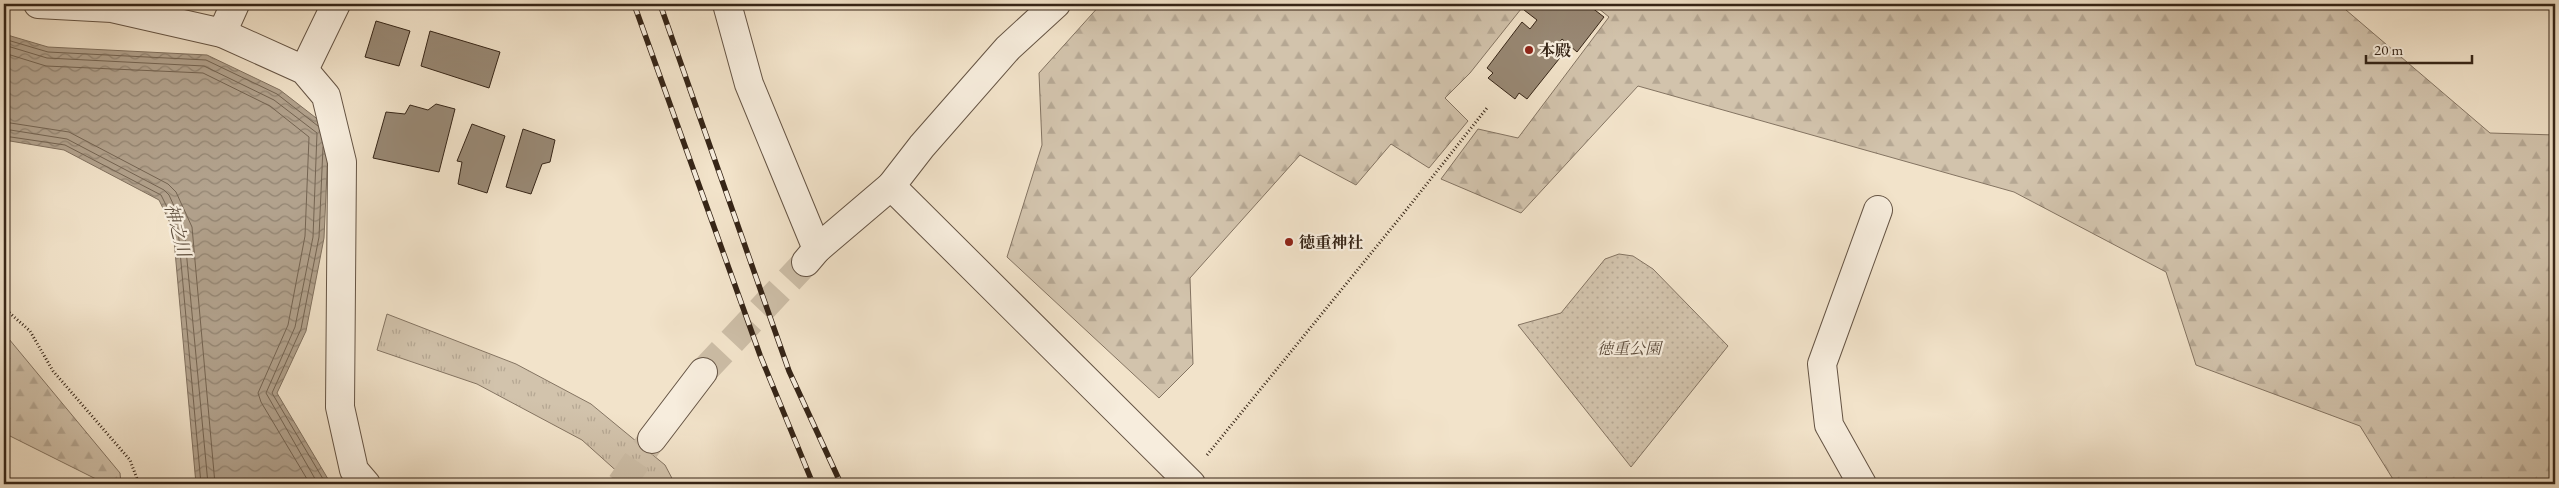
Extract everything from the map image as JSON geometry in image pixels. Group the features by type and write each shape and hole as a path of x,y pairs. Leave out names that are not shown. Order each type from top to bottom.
{"street":[{"path":"38,4 43,6 112,8 222,34 304,70 326,96 342,162 340,407 354,470 366,484"},
{"path":"222,34 234,4"},
{"path":"304,70 336,4"},
{"path":"727,4 749,84 812,256 891,186 922,146 970,94 1008,48 1056,4"},
{"path":"891,186 1191,484"},
{"path":"1862,484 1829,425 1822,364 1878,210"},
{"path":"652,439 703,372"}],"path":[{"path":"1227,430 1397,222 1486,108"},
{"path":"4,308 30,331 53,371 130,460 139,484"}],"green space":[{"path":"1101,4 1525,4 1470,73 1445,98 1468,121 1429,168 1391,144 1356,185 1300,155 1190,278 1193,364 1159,398 1007,257 1042,145 1039,73"},
{"path":"1593,4 2339,4 2490,133 2555,135 2555,484 2396,484 2360,426 2196,365 2166,272 2014,192 1638,86 1521,213 1441,179 1478,129 1518,138 1609,17"},
{"name":"徳重公園","path":"1619,254 1633,256 1653,269 1728,346 1631,467 1518,325 1561,313 1605,259"},
{"path":"387,314 516,364 591,404 665,465 675,484 631,484 582,440 477,384 377,350"},
{"path":"4,333 120,473 121,484 106,484 4,433"}],"water":[{"name":"神之川","path":"4,34 48,47 207,55 280,90 329,128 324,238 306,331 277,393 331,484 196,484 173,229 159,200 64,150 4,140"}],"building":[{"name":"本殿","path":"1529,4 1587,4 1604,17 1577,52 1562,39 1555,48 1563,54 1527,99 1519,93 1515,99 1488,78 1493,73 1487,68 1522,22 1530,29 1537,20 1524,10"},
{"path":"376,21 410,31 399,66 365,57"},
{"path":"430,31 500,52 489,88 421,66"},
{"path":"436,104 455,109 439,172 373,158 386,112 405,114 410,105 428,110"},
{"path":"472,124 505,136 487,193 458,184 462,162 457,161"},
{"path":"523,129 555,140 550,162 542,164 531,194 506,187"}],"tunnel":[{"path":"703,372 806,262"},
{"path":"621,484 652,439"}],"railway":[{"path":"634,4 760,355 813,484"},
{"path":"660,4 789,371 841,484"}],"place":[{"name":"本殿","path":"1529,50"},
{"name":"徳重神社","path":"1289,242"}]}
